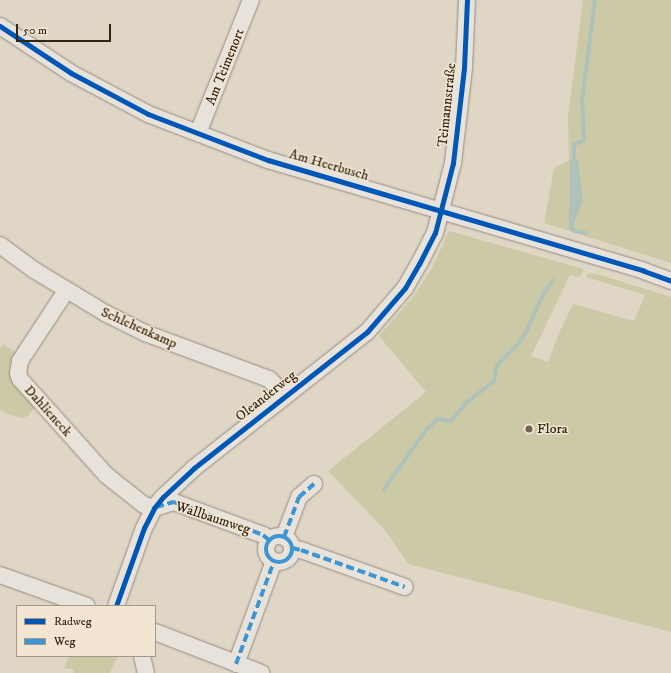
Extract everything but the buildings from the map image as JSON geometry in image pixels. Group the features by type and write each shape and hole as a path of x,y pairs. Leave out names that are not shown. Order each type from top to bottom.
{"street":[{"name":"Am Teimenort","path":"198,133 251,0"},
{"name":"Teimannstraße","path":"440,211 453,163 464,68 467,0"},
{"name":"Am Heerbusch","path":"0,26 71,73 148,114 268,160 644,271 671,281"},
{"name":"Oleanderweg","path":"116,605 144,528 154,508 176,483 366,332 387,311 405,288 420,264 434,233 440,211"},
{"name":"Schlehenkamp","path":"0,245 66,291 105,313 145,332 270,379 285,396"},
{"name":"Dahlieneck","path":"66,291 20,361 18,373 20,380 106,475 144,505 154,508"},
{"name":"Wallbaumweg","path":"282,542 299,497 314,484"},
{"name":"Wallbaumweg","path":"154,508 174,502 405,587"},
{"name":"Wallbaumweg","path":"282,542 291,555 286,560 281,562 274,561 269,558 266,552 266,546 282,542"},
{"path":"236,664 274,561"},
{"path":"0,574 84,605"},
{"path":"156,632 261,673"},
{"path":"142,657 146,673"}],"shaded area":[{"path":"583,0 671,0 671,263 544,223 554,168 569,160 568,117"},
{"path":"574,153 578,161 583,200 574,224 571,227 569,223 570,161"},
{"path":"449,231 584,269 580,277 570,275 531,356 548,362 560,331 573,304 634,321 645,295 586,277 588,273 597,274 671,297 671,632 408,564 385,530 328,471 426,392 379,336 416,293 432,268"},
{"path":"3,344 16,353 12,360 11,370 36,406 28,416 22,418 0,410 0,348"},
{"path":"69,657 118,657 110,673 73,673 74,670 64,668"}],"waterway":[{"path":"574,158 574,144 583,141 584,137 582,101 595,0"},
{"path":"572,222 571,227 574,231 586,233"},
{"path":"384,489 426,430 438,419 451,421 467,402 494,381 497,365 518,344 527,330 542,296 553,280"}],"marked path":[{"path":"284,537 299,497 314,484"},
{"path":"156,507 174,502 263,535 269,540"},
{"path":"279,536 288,540 292,549 288,558 279,562 270,558 266,549 270,540 279,536"},
{"path":"292,548 405,587"},
{"path":"236,664 274,561"}],"cycle path":[{"path":"116,605 144,528 154,508 163,497 194,468 367,332 405,288 419,264 435,233 453,163 464,68 467,0"},
{"path":"0,26 71,73 148,114 268,160 644,271 671,281"}],"place":[{"name":"Flora","path":"529,429"}]}
